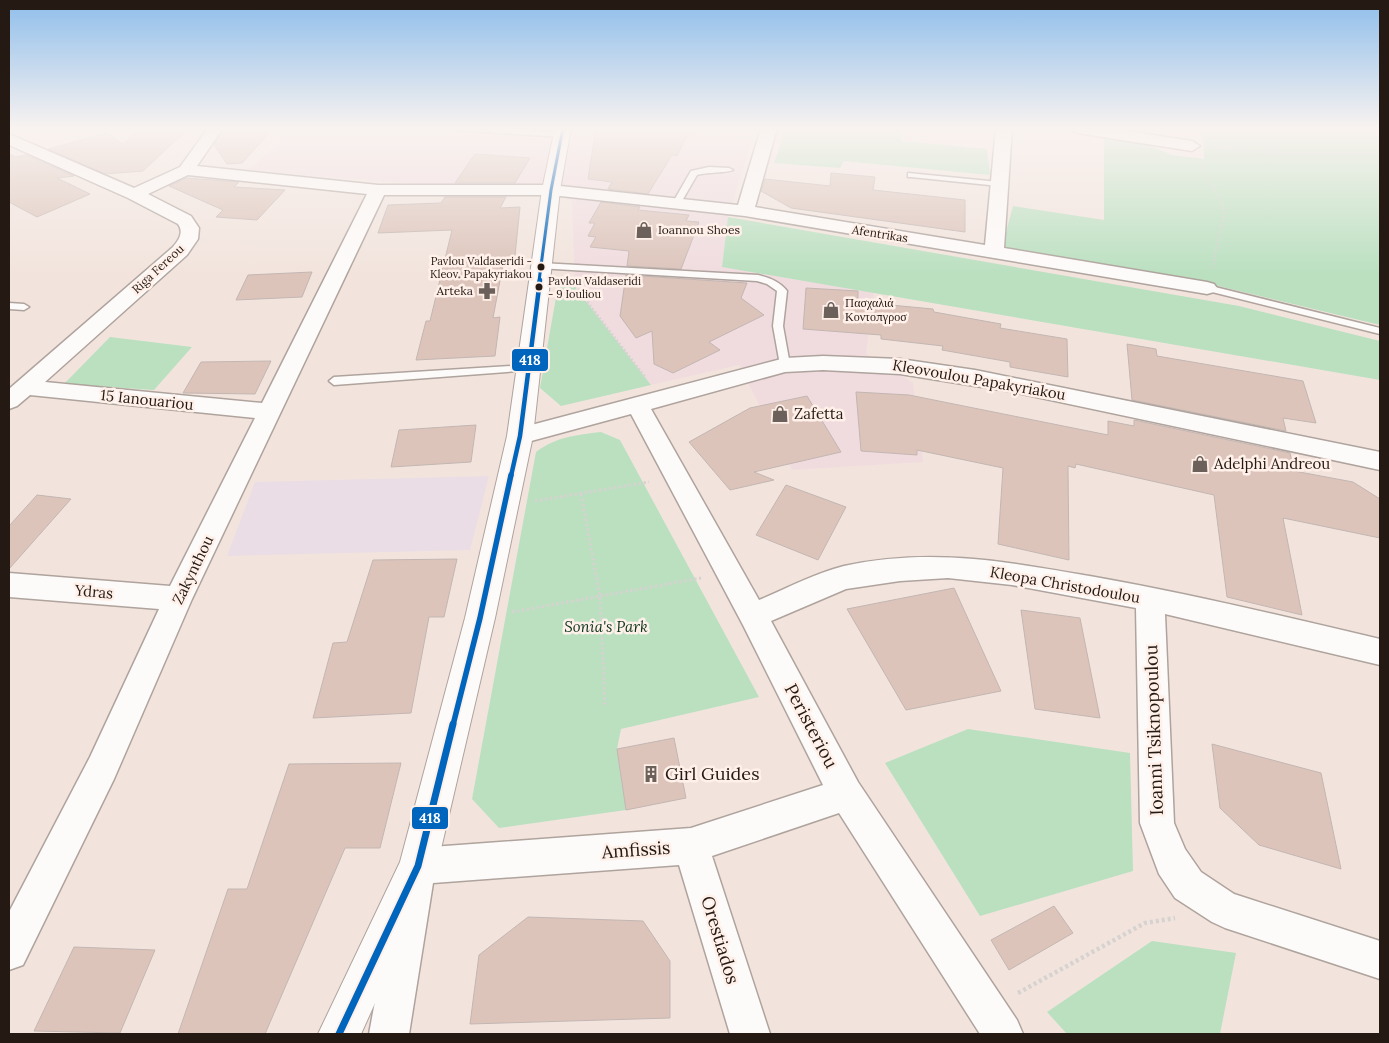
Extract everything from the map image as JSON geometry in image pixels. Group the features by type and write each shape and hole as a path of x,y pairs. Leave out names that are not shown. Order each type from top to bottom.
{"street":[{"name":"Riga Fereou","path":"17,394 180,251 189,239 190,228 185,220 98,177"},
{"path":"134,194 172,177"},
{"name":"Afentrikas","path":"250,177 378,190 551,190 745,212 1207,288"},
{"path":"389,1034 418,866 480,618 520,436 554,177"},
{"path":"745,212 755,177"},
{"path":"994,253 1000,177"},
{"name":"Zakynthou","path":"9,951 102,768 178,599 378,190"},
{"name":"Kleovoulou Papakyriakou","path":"520,436 638,406 785,365 821,362 885,364 969,376 1380,461"},
{"name":"15 Ianouariou","path":"17,394 270,412"},
{"name":"Peristeriou","path":"638,406 753,616 846,794 995,1022"},
{"name":"Kleopa Christodoulou","path":"753,616 843,578 900,570 948,567 1012,574 1150,599 1380,652"},
{"name":"Ydras","path":"9,585 178,599"},
{"name":"Ioanni Tsiknopoulou","path":"1150,599 1157,823 1172,861 1188,885 1225,909 1380,960"},
{"name":"Amfissis","path":"418,866 691,846 846,794"},
{"name":"Orestiados","path":"691,846 750,1034"},
{"path":"339,1034 418,866"}],"lane":[{"path":"676,204 692,177"},
{"path":"927,177 999,184"},
{"path":"540,273 758,278 772,282 781,288 784,300 778,324 785,365"},
{"path":"1207,288 1380,331"},
{"path":"9,306 24,307"},
{"path":"334,381 528,368"}],"path":[{"path":"1207,288 1225,211 1208,177"},
{"path":"540,273 575,287 651,385 638,406"},
{"path":"504,506 677,478"},
{"path":"581,494 600,596 605,706"},
{"path":"480,618 729,572"},
{"path":"995,1022 1145,923 1225,909"}],"shaded area":[{"path":"328,177 740,177 728,217 722,267 874,292 866,354 913,383 923,462 792,470 739,365 651,385 575,287 572,201 540,187 439,186"},
{"path":"489,476 470,550 227,556 255,482"}],"green space":[{"path":"1104,177 1380,177 1380,325 1214,285 1001,250 1013,206 1104,220"},
{"path":"728,217 1239,306 1380,341 1380,380 722,267"},
{"path":"558,286 575,287 651,385 561,406 540,388"},
{"path":"110,337 192,347 154,390 64,384"},
{"name":"Sonia's Park","path":"601,432 620,440 759,697 621,729 617,749 626,810 499,828 472,799 536,452 559,440"},
{"path":"968,729 1130,753 1133,871 980,916 885,763"},
{"path":"1152,941 1236,953 1220,1034 1067,1034 1047,1012"}],"building":[{"path":"9,177 68,177 57,178 90,194 37,217 9,202"},
{"path":"459,177 519,177 515,183 455,183"},
{"path":"588,177 659,177 648,194 608,189 612,182 588,179"},
{"path":"831,177 875,177 873,190 965,200 965,232 791,208 761,191 765,179 830,186"},
{"path":"186,178 239,182 234,187 285,190 257,220 216,217 223,210 169,186"},
{"path":"445,197 506,197 500,208 520,207 514,265 503,265 493,318 500,317 495,356 416,360 426,321 430,321 452,230 378,233 388,205 441,203"},
{"name":"Ioannou Shoes","path":"601,202 640,207 638,210 689,215 686,221 699,222 681,269 627,266 629,251 590,247 596,237 588,236 595,223 589,223"},
{"path":"312,272 302,297 236,300 248,275"},
{"path":"626,275 747,283 741,298 764,315 709,342 720,350 673,373 654,364 652,331 636,338 620,316"},
{"path":"806,288 858,291 858,302 933,309 934,312 1001,324 1000,328 1067,339 1068,377 1010,367 1010,362 942,350 943,346 881,339 881,335 803,329"},
{"path":"1127,344 1156,349 1157,356 1303,381 1316,423 1283,418 1286,431 1132,400"},
{"path":"271,361 255,394 183,393 201,362"},
{"path":"856,392 909,395 1108,435 1108,421 1134,426 1134,420 1290,453 1294,471 1353,482 1380,499 1380,538 1283,518 1302,615 1227,597 1214,495 1076,464 1075,468 1068,466 1069,560 998,544 1003,468 917,450 917,455 861,451"},
{"path":"807,396 841,452 754,472 774,480 730,490 689,442 750,408"},
{"path":"476,425 471,462 391,467 399,430"},
{"path":"786,485 846,507 818,560 756,535"},
{"path":"37,495 71,499 9,569 9,526"},
{"path":"457,559 444,617 429,617 411,713 313,718 333,643 347,642 373,560"},
{"path":"954,588 1001,691 906,710 847,609"},
{"path":"1021,610 1080,618 1100,718 1035,709"},
{"name":"Girl Guides","path":"674,738 686,798 626,810 617,749"},
{"path":"1212,744 1321,773 1341,869 1259,845 1220,808"},
{"path":"401,763 380,848 345,848 265,1034 178,1034 228,889 247,889 289,764"},
{"path":"1054,906 1073,933 1009,970 991,940"},
{"path":"528,917 643,921 670,961 670,1018 470,1024 479,955"},
{"path":"74,947 155,950 120,1033 34,1031"}],"transit line":[{"name":"418","path":"339,1034 418,866 480,618 520,436 554,177"}],"place":[{"name":"Ioannou Shoes","path":"644,230"},
{"name":"Pavlou Valdaseridi - Kleov. Papakyriakou","path":"541,267"},
{"name":"Pavlou Valdaseridi - 9 Iouliou","path":"539,287"},
{"name":"Arteka","path":"487,291"},
{"name":"Πασχαλιά Κοντοπγροσ","path":"831,310"},
{"name":"Zafetta","path":"780,414"},
{"name":"Adelphi Andreou","path":"1200,464"},
{"name":"Girl Guides","path":"651,774"}]}
